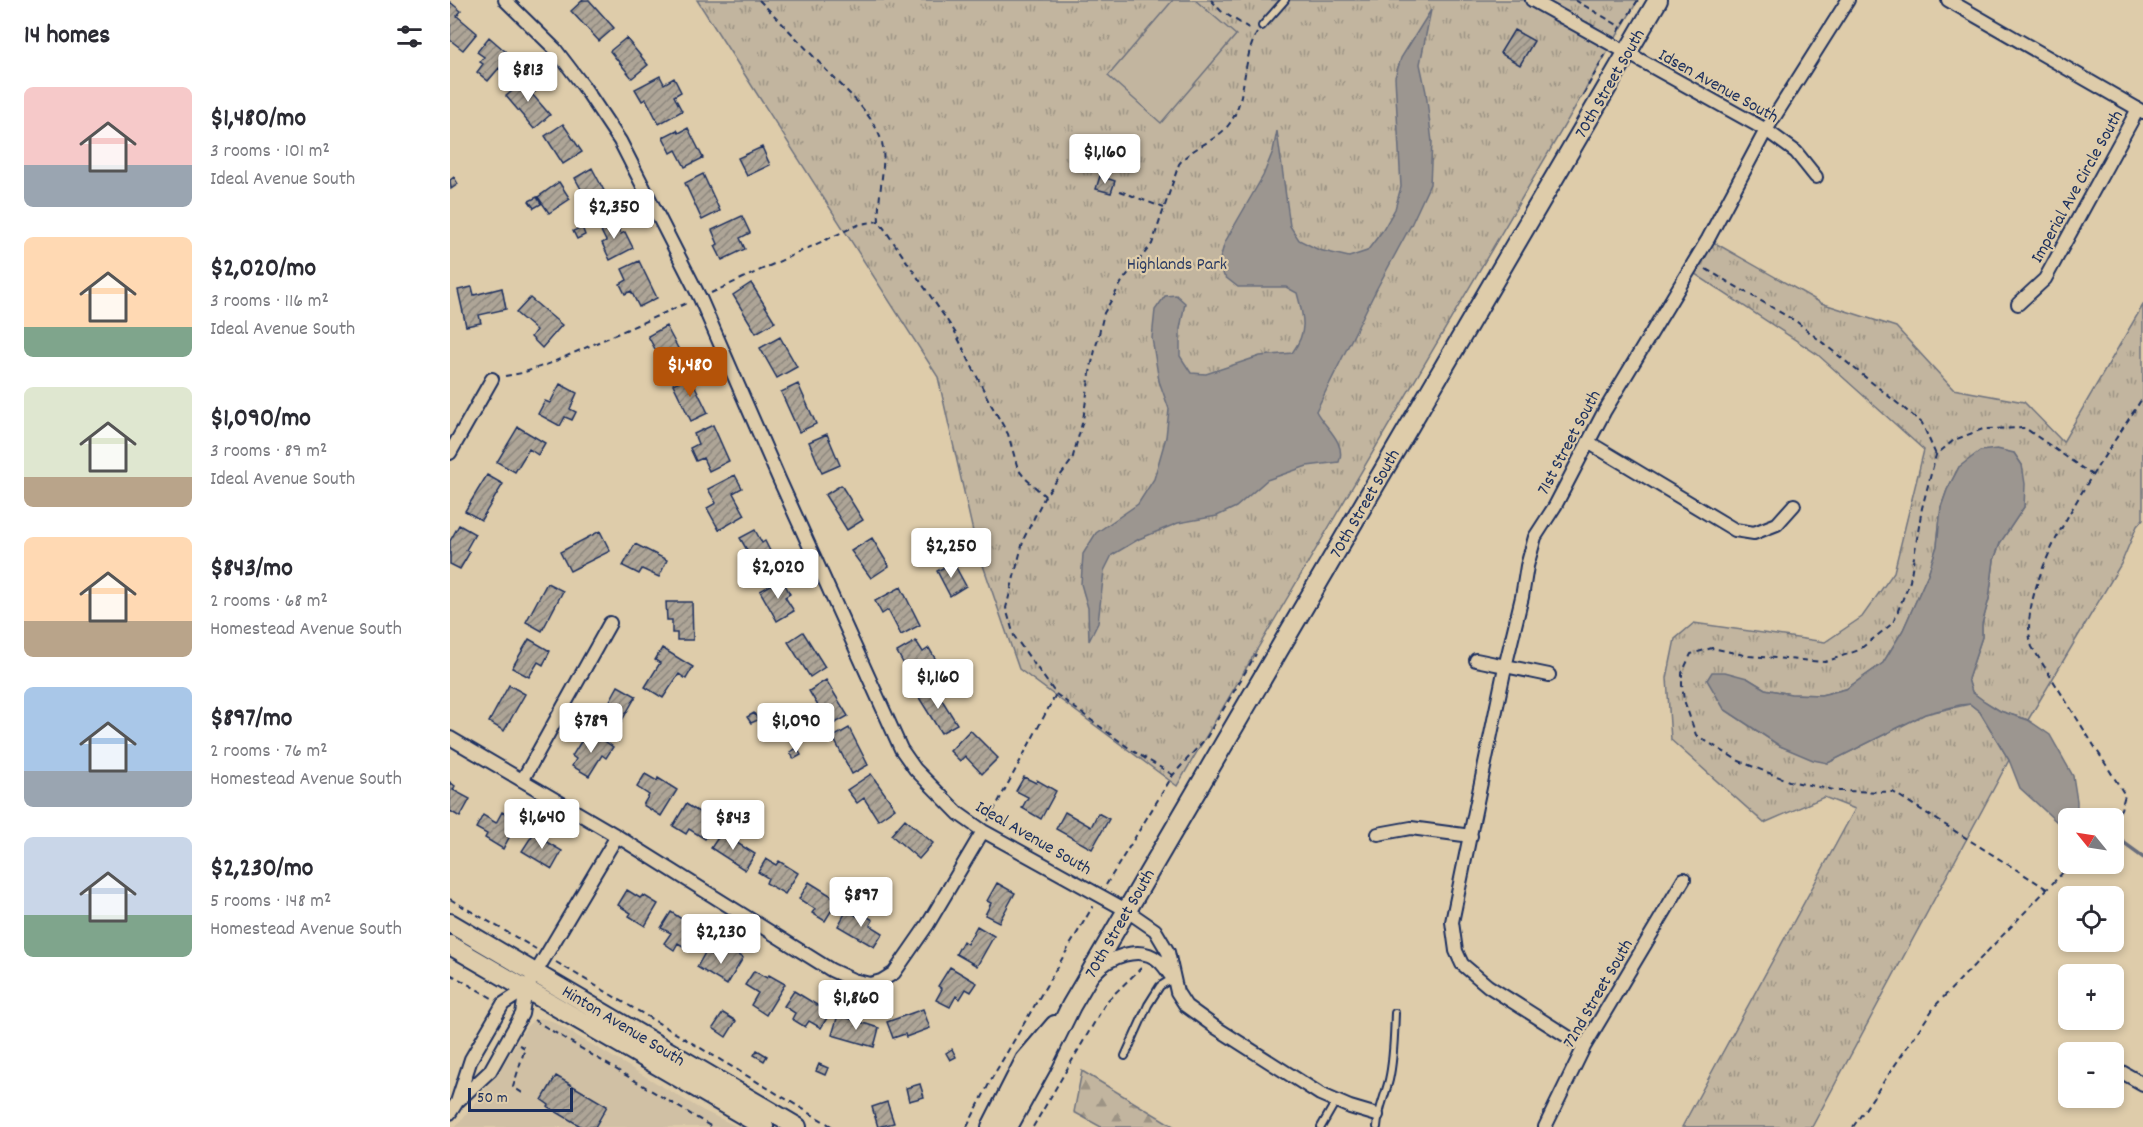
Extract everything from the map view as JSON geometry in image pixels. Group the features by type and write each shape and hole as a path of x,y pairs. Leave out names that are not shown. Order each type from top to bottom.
{"main road":[{"name":"70th Street South","path":"1008,1127 1081,988 1658,0"},
{"name":"Hinton Avenue South","path":"450,923 797,1127"},
{"name":"Hinton Avenue South","path":"450,945 764,1127"},
{"name":"70th Street South","path":"991,1127 1025,1060 1071,1006"}],"street":[{"name":"Ideal Avenue South","path":"505,0 555,49 620,141 700,298 778,479 902,749 915,770 959,814 983,831 1126,910 1155,930 1168,952 1173,978"},
{"name":"Idsen Avenue South","path":"1532,0 1766,130 1796,152 1816,177"},
{"name":"71st Street South","path":"1584,1047 1488,986 1462,964 1456,951 1452,922 1505,667 1535,537 1555,506 1604,412 1694,262 1766,130 1848,0"},
{"path":"1948,0 2141,110"},
{"name":"Imperial Ave Circle South","path":"2018,304 2045,279 2141,110"},
{"path":"450,453 492,378"},
{"path":"1588,442 1735,530 1754,533 1777,524 1794,505"},
{"path":"523,779 610,623"},
{"path":"1476,660 1548,675"},
{"path":"450,738 617,836 831,970 853,981 870,984 881,981 894,973 928,924 983,831"},
{"path":"1378,834 1411,828 1471,836"},
{"path":"453,1107 490,1071 522,1014 526,989 617,836"},
{"name":"72nd Street South","path":"1545,1127 1584,1047 1684,879"},
{"path":"1081,988 1097,970 1121,955 1143,952 1150,955 1158,960 1173,978 1177,992 1186,1006 1320,1094 1377,1121"},
{"path":"453,1107 471,1059 503,1004 526,989"},
{"path":"2124,1073 2143,1084"}],"lane":[{"path":"1262,26 1285,0"},
{"path":"1125,1056 1148,1005 1160,986 1173,978"},
{"path":"1377,1121 1394,1058 1395,1013"},
{"path":"1321,1127 1336,1101"}],"path":[{"path":"759,0 844,88 870,119 879,134 883,146 877,204 879,221 955,332 1008,434 1018,469 1046,496"},
{"path":"1211,0 1238,23 1257,33"},
{"path":"1575,0 1622,27"},
{"path":"1579,102 1638,0"},
{"path":"1173,775 1133,751 1056,694 1014,636 1006,608 1024,538 1046,496 1072,460 1083,420 1091,367 1104,313 1123,280 1152,244 1179,164 1184,157 1219,135 1230,122 1237,108 1257,33 1262,26"},
{"path":"1120,191 1164,208"},
{"path":"1694,262 1797,322 1922,423 1935,455 1922,508 1911,581 1893,623 1858,650 1825,662 1749,656 1712,648 1691,654 1682,673 1684,700 1696,735 1739,761 1789,781 1839,791 1893,792 2047,889"},
{"path":"2121,808 2125,795 2032,647 2028,636 2028,623 2035,592 2058,533 2092,475 2143,397"},
{"path":"1935,455 1954,440 1983,429 2025,428 2092,475"},
{"path":"967,1127 992,1078 1099,896 1173,775 1207,736 1257,652"},
{"path":"983,831 1056,694"},
{"path":"1853,1127 1935,1006 2061,874"},
{"path":"450,899 531,946"},
{"path":"1033,1127 1107,1001 1150,955"},
{"path":"564,967 833,1127"},
{"path":"450,974 491,997"},
{"path":"538,1023 712,1127"},
{"path":"519,1045 525,1048 513,1087 524,1094"}],"shaded area":[{"path":"1431,10 1420,64 1432,142 1430,184 1316,411 1337,441 1341,455 1339,462 1307,466 1267,480 1236,507 1217,516 1178,523 1139,539 1112,555 1104,571 1098,623 1089,641 1088,608 1081,584 1083,554 1096,533 1138,504 1154,479 1166,437 1169,409 1159,381 1152,338 1155,310 1165,296 1176,295 1185,303 1180,329 1180,356 1191,373 1206,374 1260,356 1292,353 1301,338 1303,324 1297,293 1286,287 1238,287 1224,276 1219,262 1225,242 1263,176 1273,151 1277,131 1290,226 1299,240 1319,250 1349,257 1367,251 1395,209 1401,187 1395,77 1401,58"},
{"path":"1997,449 2014,453 2022,465 2025,484 2024,507 2000,543 1994,560 1989,599 1982,624 1982,637 1968,679 1972,692 1984,701 2000,711 2028,720 2050,735 2073,776 2077,801 2077,808 2058,808 2058,822 2020,788 2009,760 1980,712 1970,704 1925,714 1828,763 1813,760 1780,746 1724,709 1707,680 1712,672 1725,672 1747,678 1765,689 1791,694 1821,695 1846,689 1883,663 1903,630 1928,574 1937,546 1941,507 1947,490 1959,467 1980,451"},
{"path":"541,1018 552,1021 702,1110 738,1127 456,1127 498,1073 526,1027 534,1020"}],"green space":[{"name":"Highlands Park","path":"697,0 1638,0 1177,786 1019,669 976,545 938,377"},
{"path":"1173,0 1195,0 1236,35 1161,123 1108,76"},
{"path":"1708,239 1821,303 1896,327 1953,389 2024,402 2063,442 2143,305 2143,519 2137,526 2121,564 2028,720 2000,711 1984,701 1972,692 1968,679 1982,637 1982,624 1989,599 1994,560 2000,543 2024,507 2022,465 2014,453 1959,467 1941,507 1937,546 1928,574 1903,630 1883,663 1846,689 1821,695 1791,694 1765,689 1747,678 1724,709 1780,746 1828,763 1925,714 1970,704 1980,712 2009,760 1812,1127 1682,1127 1855,809 1824,797 1764,823 1671,740 1667,678 1675,639 1694,623 1825,642 1862,617 1894,572 1924,450 1817,354 1689,270"},
{"path":"1082,1071 1175,1127 1101,1127 1074,1112"}],"building":[{"path":"583,0 589,0 614,28 599,41 571,11"},
{"path":"450,2 461,11 457,16 477,33 463,50 450,40"},
{"path":"1514,30 1534,41 1520,65 1500,53"},
{"path":"489,37 521,65 510,78 499,68 488,81 477,72 483,64 480,62 484,57 477,52"},
{"path":"626,38 648,65 632,78 610,51"},
{"path":"660,76 664,84 674,78 681,92 674,96 682,111 659,124 646,99 642,101 635,89"},
{"path":"529,77 539,89 532,94 550,115 534,129 506,96"},
{"path":"563,124 582,152 563,164 545,136"},
{"path":"688,128 703,158 685,167 676,150 671,153 663,137 677,130 679,133"},
{"path":"762,147 770,165 747,176 738,158"},
{"path":"592,168 610,202 593,211 575,178"},
{"path":"703,174 720,211 702,220 685,183"},
{"path":"1100,176 1115,181 1111,193 1096,189"},
{"path":"454,177 458,184 451,189 450,180"},
{"path":"559,182 570,199 549,213 538,197"},
{"path":"537,197 541,204 534,208 529,201"},
{"path":"742,216 750,233 740,238 745,249 722,260 715,246 718,244 712,230"},
{"path":"613,218 621,234 625,232 633,248 610,260 602,243 606,241 598,225"},
{"path":"582,227 585,235 577,239 573,231"},
{"path":"639,261 657,298 639,307 631,291 625,294 620,284 627,280 622,269"},
{"path":"751,283 775,322 756,333 733,295"},
{"path":"472,287 474,295 502,288 506,309 479,315 481,323 466,326 458,290"},
{"path":"530,298 562,325 542,348 531,337 536,330 516,313"},
{"path":"666,326 686,363 668,373 648,336"},
{"path":"780,337 797,367 777,378 760,348"},
{"path":"690,376 708,413 691,421 673,384"},
{"path":"560,384 577,393 570,409 576,412 572,420 565,417 560,426 538,414 545,401 550,403"},
{"path":"798,384 816,424 799,432 781,392"},
{"path":"713,425 729,461 709,471 703,458 696,461 690,448 698,444 694,434"},
{"path":"518,427 545,443 538,455 529,449 515,472 497,462"},
{"path":"827,434 840,465 822,473 809,442"},
{"path":"487,475 503,484 481,520 465,511"},
{"path":"735,475 742,488 733,493 745,515 719,530 707,508 716,503 708,489"},
{"path":"841,485 863,520 847,530 825,495"},
{"path":"459,525 475,534 466,550 470,552 460,569 450,564 450,541"},
{"path":"755,530 762,543 765,541 773,557 751,569 742,553 747,550 740,538"},
{"path":"600,531 610,551 570,571 560,552"},
{"path":"872,538 889,566 871,578 851,551"},
{"path":"635,544 667,560 659,577 642,569 639,574 623,566"},
{"path":"953,562 966,586 950,596 937,571"},
{"path":"782,579 790,594 785,597 794,611 777,621 760,591"},
{"path":"547,583 563,591 542,631 526,622"},
{"path":"901,587 920,625 901,635 888,610 882,614 875,601"},
{"path":"666,602 692,602 693,640 677,640 677,633 672,633 672,620 667,620"},
{"path":"803,632 825,667 810,677 788,642"},
{"path":"529,639 550,651 543,665 538,662 529,677 512,668"},
{"path":"916,641 923,652 929,648 936,660 927,665 934,676 916,686 897,652"},
{"path":"662,648 693,667 686,679 679,674 663,698 645,687 660,663 655,660"},
{"path":"826,680 848,716 830,726 809,691"},
{"path":"509,685 525,694 504,731 489,722"},
{"path":"618,686 636,696 617,729 600,719"},
{"path":"934,687 957,724 941,733 918,696"},
{"path":"754,713 758,720 751,723 747,717"},
{"path":"849,728 868,765 852,774 833,737"},
{"path":"970,730 998,758 982,774 965,756 960,761 950,751"},
{"path":"592,732 613,747 606,758 602,755 589,776 572,766 576,759 572,756 582,740 586,742"},
{"path":"797,748 801,755 794,759 790,752"},
{"path":"645,774 657,781 658,778 677,790 661,816 643,805 649,795 637,787"},
{"path":"871,774 895,808 878,820 864,798 857,803 847,790"},
{"path":"1024,777 1036,783 1037,780 1056,791 1041,819 1022,808 1028,797 1016,791"},
{"path":"450,782 455,786 453,790 470,799 460,817 450,811"},
{"path":"686,804 715,822 705,839 689,829 686,834 673,826"},
{"path":"502,812 518,821 503,849 485,838 487,834 476,828 483,815 496,823"},
{"path":"1065,812 1091,827 1098,813 1109,819 1092,849 1056,829"},
{"path":"905,819 933,843 919,859 891,835"},
{"path":"535,831 547,838 545,841 562,851 552,869 522,851"},
{"path":"721,833 755,854 745,870 711,848"},
{"path":"766,859 776,865 779,861 798,873 785,894 766,883 768,878 758,872"},
{"path":"809,882 838,900 825,921 812,913 815,909 799,899"},
{"path":"997,883 1015,893 999,922 985,915 991,903 987,901"},
{"path":"627,890 640,898 643,895 658,904 645,926 629,916 631,913 618,905"},
{"path":"847,910 857,916 860,912 873,920 870,925 883,933 874,947 838,926"},
{"path":"671,912 703,933 691,951 678,943 674,950 664,943 671,933 661,928"},
{"path":"977,926 994,936 977,966 956,954 963,941 967,944"},
{"path":"726,948 743,958 727,985 697,967 706,951 719,959"},
{"path":"950,967 977,983 971,992 966,989 960,999 956,996 950,1007 936,1000 942,989 938,986"},
{"path":"754,971 767,978 769,975 785,984 766,1015 751,1005 758,993 745,985"},
{"path":"794,991 830,1013 821,1028 809,1021 805,1027 792,1019 795,1013 784,1006"},
{"path":"923,1009 930,1028 906,1037 905,1034 893,1038 887,1022"},
{"path":"723,1013 736,1021 726,1037 713,1028"},
{"path":"838,1015 879,1028 874,1047 832,1035"},
{"path":"952,1049 956,1057 950,1060 946,1053"},
{"path":"757,1050 767,1056 764,1061 754,1055"},
{"path":"819,1064 828,1068 825,1075 816,1071"},
{"path":"556,1076 607,1106 595,1127 582,1127 548,1107 549,1105 542,1100"},
{"path":"920,1084 924,1097 909,1101 906,1088"},
{"path":"887,1102 894,1123 878,1127 872,1107"}],"waterway":[{"path":"2124,843 2143,857"}]}
